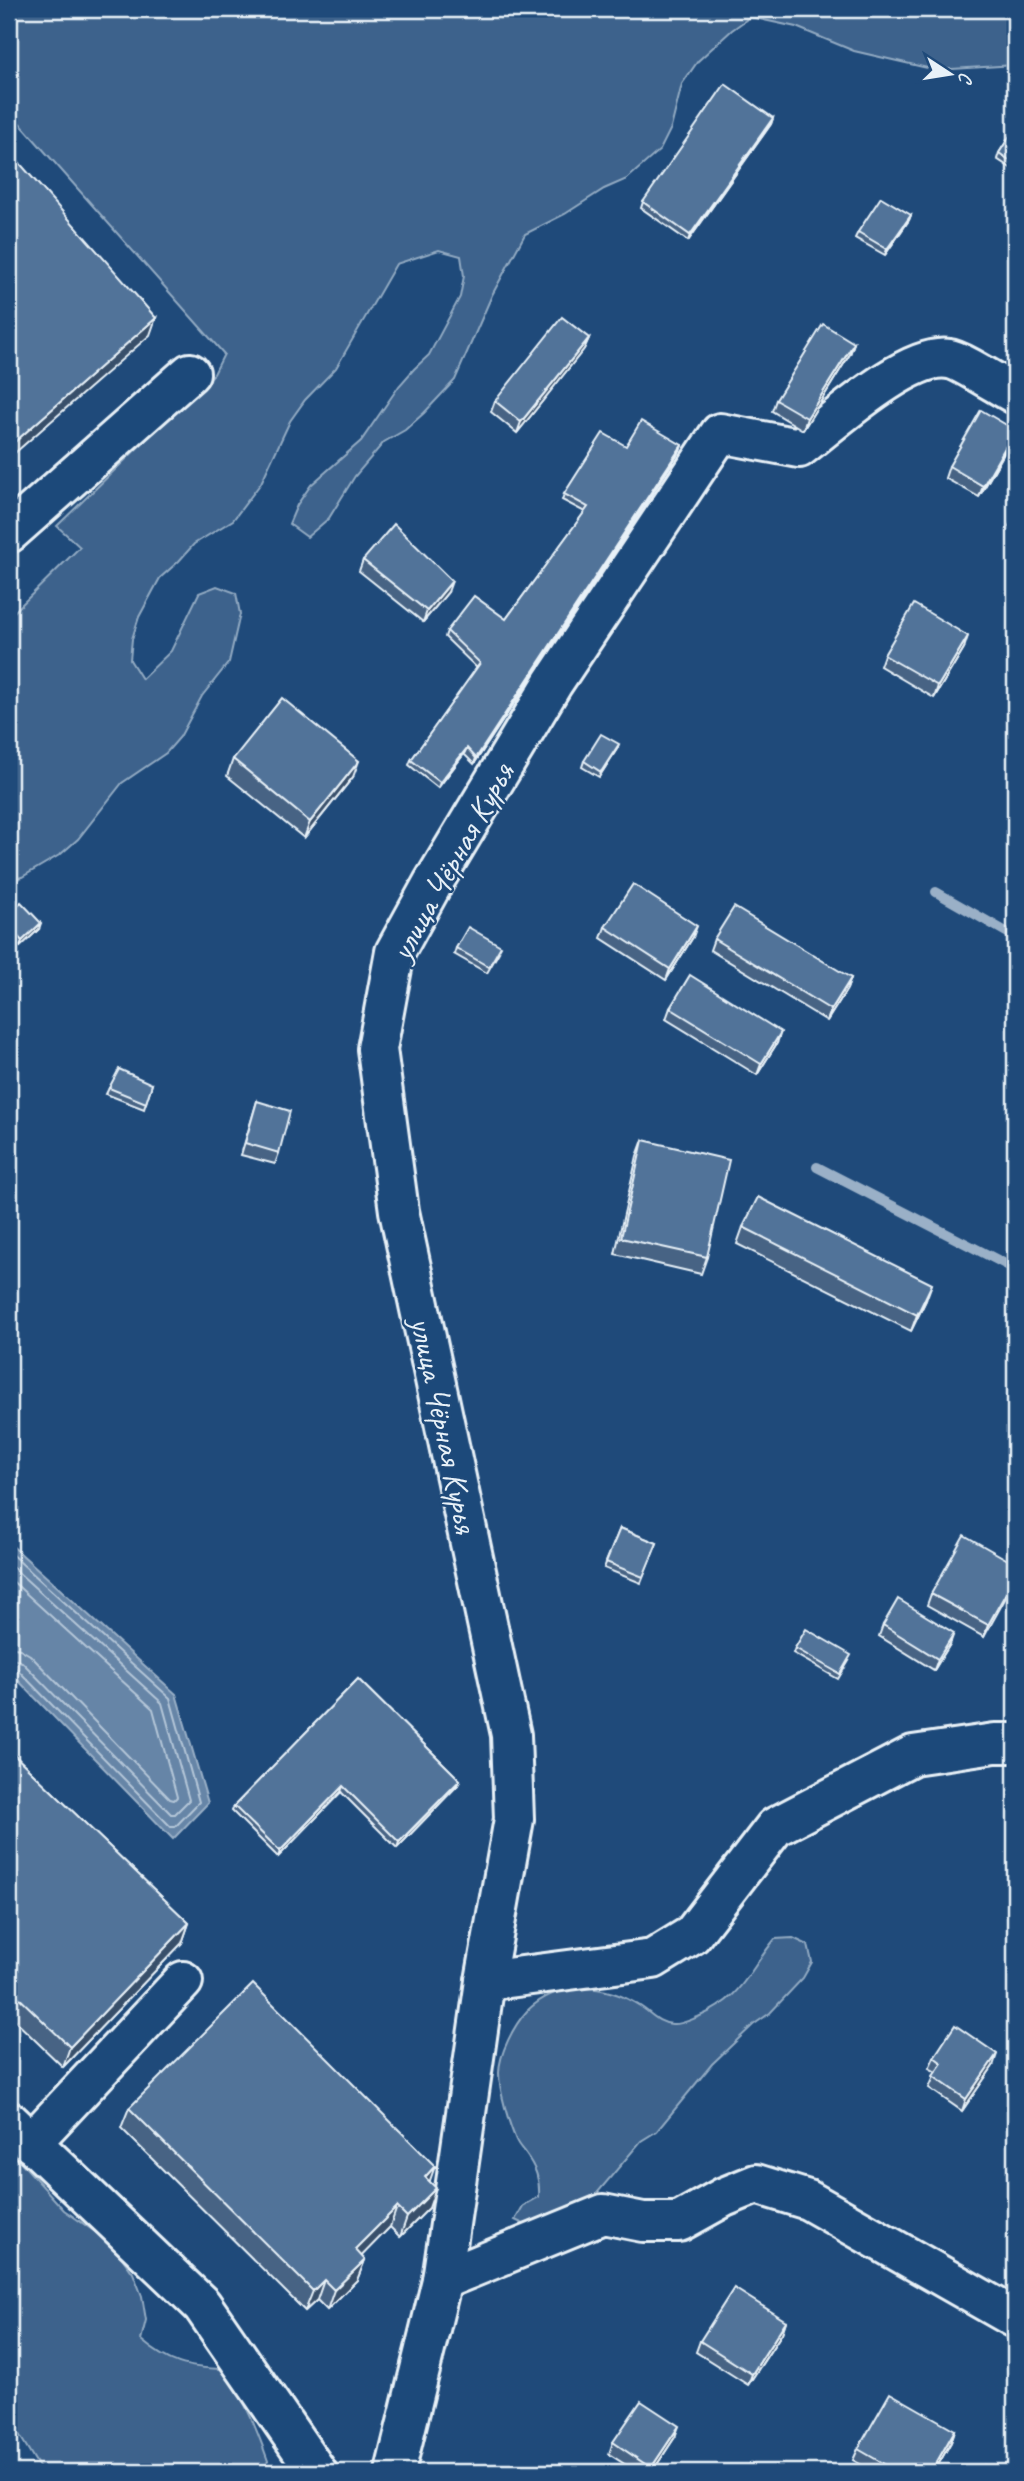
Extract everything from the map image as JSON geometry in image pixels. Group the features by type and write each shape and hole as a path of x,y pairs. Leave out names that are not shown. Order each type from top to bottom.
{"street":[{"name":"улица Чёрная Курья","path":"485,1981 514,1819 511,1735 399,1211 377,1049 395,952 433,883 553,683 720,433 799,448 893,376 922,362 949,359 1015,394"},
{"path":"9,533 190,373"},
{"path":"395,2472 442,2280 485,1981 653,1959 692,1935 775,1827 913,1755 995,1743 1015,1743"},
{"path":"183,1981 20,2132 202,2305 317,2472"},
{"path":"442,2280 603,2214 643,2222 679,2221 724,2197 756,2184 808,2200 1015,2318"}],"shaded area":[{"path":"9,9 1015,9 1015,65 936,70 854,51 796,27 750,17 698,61 682,84 671,128 660,150 627,179 604,189 565,214 525,234 492,295 455,380 405,430 384,442 355,476 329,518 307,537 289,524 297,505 311,485 361,441 399,386 429,355 460,297 464,276 461,256 439,250 396,264 336,368 305,400 290,421 261,483 233,520 194,544 160,578 139,617 132,639 130,660 142,679 171,651 199,593 217,586 236,593 240,614 229,662 202,696 180,737 166,753 122,783 78,839 61,854 22,877 9,880 9,617 80,547 57,526 214,374 224,354 9,111"},
{"path":"793,1938 808,1945 812,1962 803,1978 770,2013 753,2025 712,2064 657,2131 641,2141 588,2204 532,2228 515,2220 523,2206 539,2197 539,2185 535,2169 513,2133 499,2073 508,2040 527,2011 553,1994 582,1988 597,1989 626,1998 663,2022 682,2023 713,2009 735,1993 775,1939"},
{"path":"9,2149 64,2210 98,2234 133,2273 142,2296 146,2320 141,2340 161,2355 179,2363 224,2369 243,2402 264,2449 268,2461 263,2472 42,2472 9,2418"}],"water":[{"path":"9,1543 176,1694 208,1803 173,1839 9,1671"}],"building":[{"path":"725,84 773,118 690,235 643,202"},
{"path":"1015,128 1015,164 999,153"},
{"path":"9,151 156,318 9,447"},
{"path":"881,197 911,215 887,249 858,232"},
{"path":"562,317 589,338 521,422 495,401"},
{"path":"823,324 854,343 807,418 776,400"},
{"path":"981,410 1015,430 983,486 949,466"},
{"path":"641,421 682,445 476,758 467,748 440,782 411,760 480,663 447,631 474,596 506,619 588,507 564,494 603,433 626,446"},
{"path":"394,524 452,581 427,611 363,560"},
{"path":"914,604 968,636 938,686 884,655"},
{"path":"282,698 359,761 310,822 233,759"},
{"path":"601,734 619,744 601,772 584,761"},
{"path":"633,884 697,926 670,969 605,927"},
{"path":"21,902 41,923 22,941 9,927 9,914"},
{"path":"734,907 851,978 831,1010 714,939"},
{"path":"468,927 501,946 489,967 456,948"},
{"path":"690,975 781,1032 761,1064 670,1008"},
{"path":"119,1069 152,1084 146,1103 109,1088"},
{"path":"257,1101 290,1111 279,1153 245,1143"},
{"path":"643,1140 729,1160 707,1257 621,1238"},
{"path":"758,1197 932,1284 917,1315 743,1227"},
{"path":"620,1528 657,1543 643,1577 606,1562"},
{"path":"964,1535 1015,1564 1015,1577 988,1625 931,1594"},
{"path":"898,1599 954,1633 938,1659 883,1625"},
{"path":"806,1629 851,1655 840,1674 795,1648"},
{"path":"358,1679 460,1780 399,1842 343,1786 280,1851 234,1806"},
{"path":"9,1750 189,1923 70,2047 9,1988"},
{"path":"253,1984 435,2166 425,2177 436,2188 407,2217 397,2207 355,2249 365,2260 334,2290 324,2280 313,2291 129,2108"},
{"path":"955,2025 997,2054 966,2099 933,2076 942,2063 934,2057"},
{"path":"734,2288 786,2321 752,2374 700,2341"},
{"path":"890,2393 955,2430 931,2472 898,2472 858,2449"},
{"path":"641,2401 679,2426 651,2468 613,2442"},
{"path":"984,2465 997,2472 980,2472"}],"waterway":[{"path":"936,892 1015,937"},
{"path":"817,1167 1015,1269"}]}
